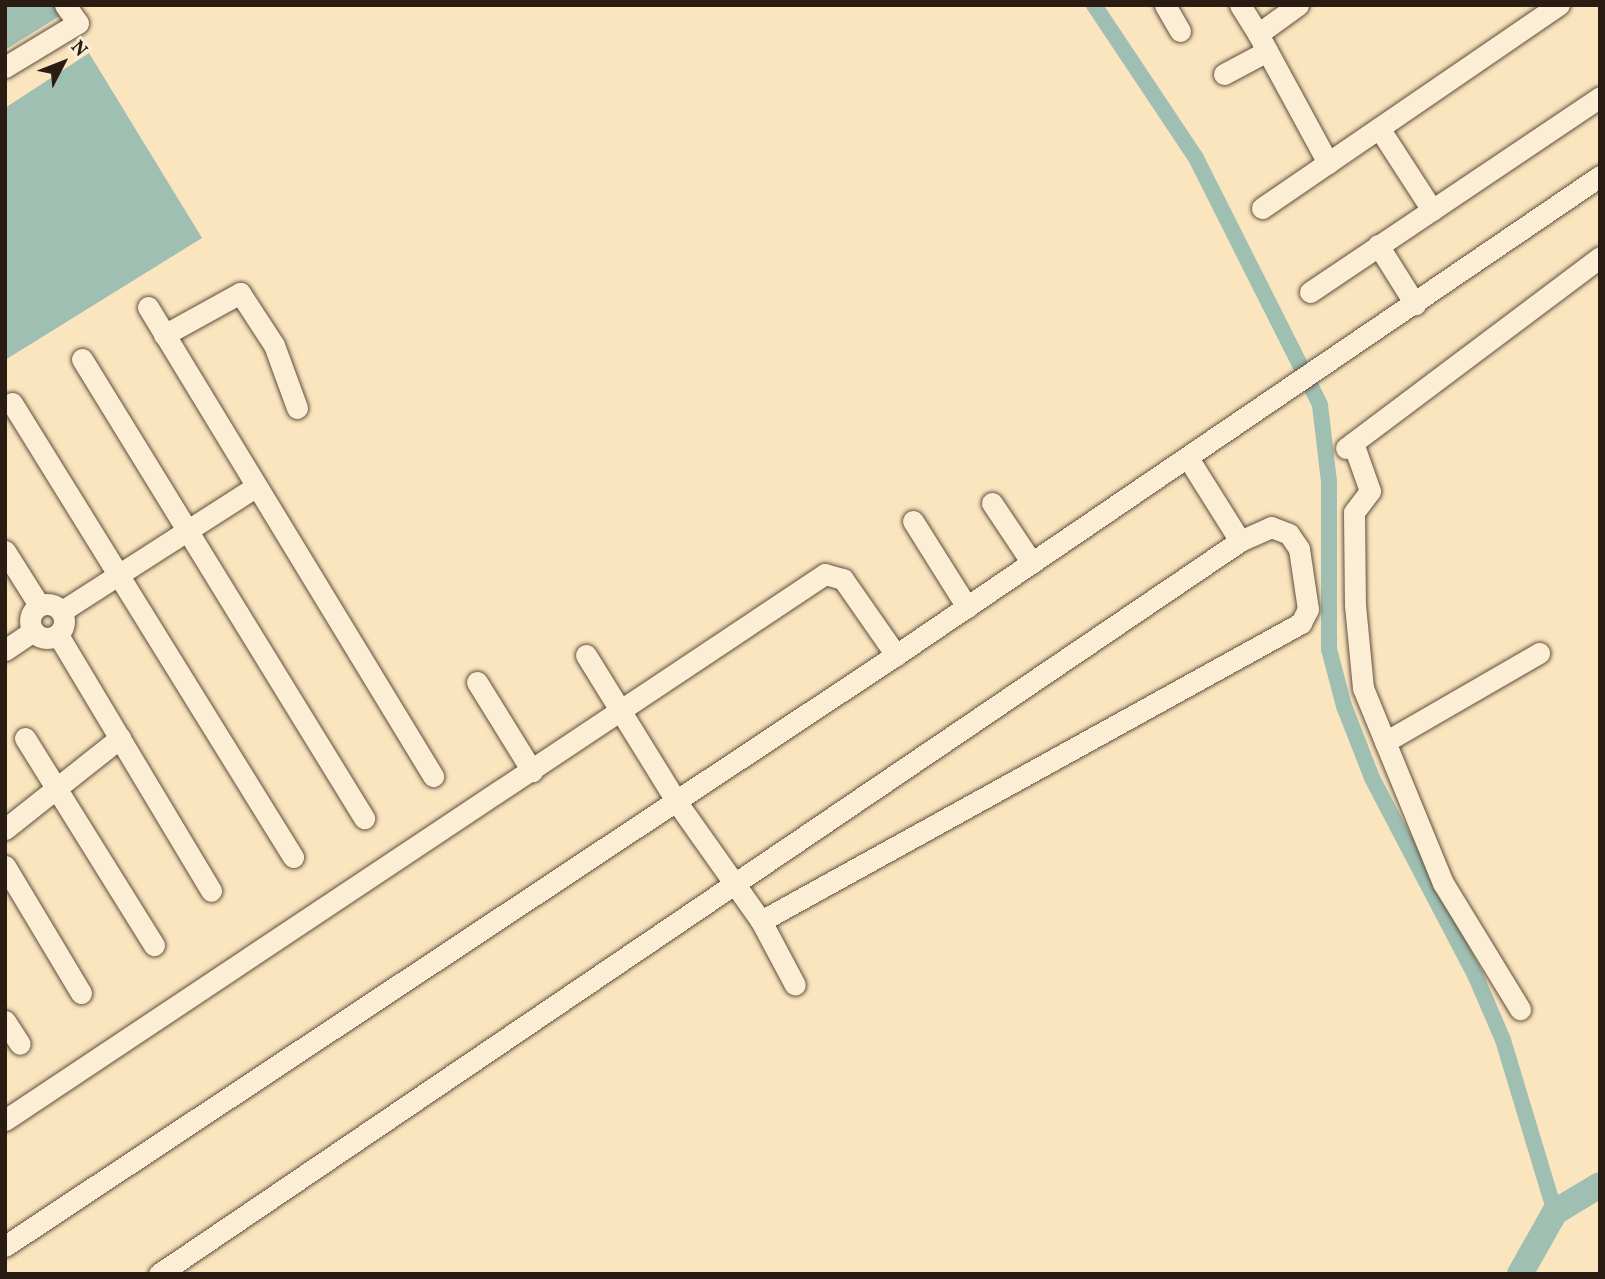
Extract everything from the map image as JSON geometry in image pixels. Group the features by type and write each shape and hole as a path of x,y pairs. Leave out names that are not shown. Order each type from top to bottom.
{"street":[{"path":"5,67 78,23 65,5"},
{"path":"1165,5 1180,31"},
{"path":"1240,5 1328,163"},
{"path":"1224,74 1262,42 1298,5"},
{"path":"1262,208 1559,5"},
{"path":"1310,292 1600,97"},
{"path":"1379,128 1432,210"},
{"path":"5,1246 896,655 1304,380 1600,176"},
{"path":"1378,245 1415,304"},
{"path":"1520,1009 1443,883 1385,742 1358,665 1353,512 1370,491 1350,445 1600,257"},
{"path":"164,335 240,293 274,345 297,408"},
{"path":"148,307 433,776"},
{"path":"82,359 364,818"},
{"path":"12,403 293,857"},
{"path":"1188,458 1240,541"},
{"path":"62,611 255,487"},
{"path":"992,503 1032,563"},
{"path":"913,521 967,607"},
{"path":"159,1274 736,886 938,743 1240,541 1271,527 1289,534 1299,549 1308,608 1301,623 761,921"},
{"path":"5,551 39,605"},
{"path":"5,1120 831,572 844,579 896,655"},
{"path":"39,605 54,605 62,611 65,624 58,635 48,638 33,631 30,620 39,605"},
{"path":"5,650 33,631"},
{"path":"58,635 211,891"},
{"path":"1385,742 1539,653"},
{"path":"586,655 676,801 761,921 795,985"},
{"path":"477,682 532,771"},
{"path":"25,738 154,945"},
{"path":"5,829 120,738"},
{"path":"5,866 81,993"},
{"path":"5,1021 20,1044"}],"shaded area":[{"path":"5,5 61,5 66,12 5,50"},
{"path":"89,53 202,238 5,360 5,108"}],"waterway":[{"path":"1094,5 1196,158 1320,405 1329,482 1329,649 1344,706 1372,778 1476,977 1503,1040 1555,1212"},
{"path":"1520,1274 1555,1212 1600,1185"}]}
